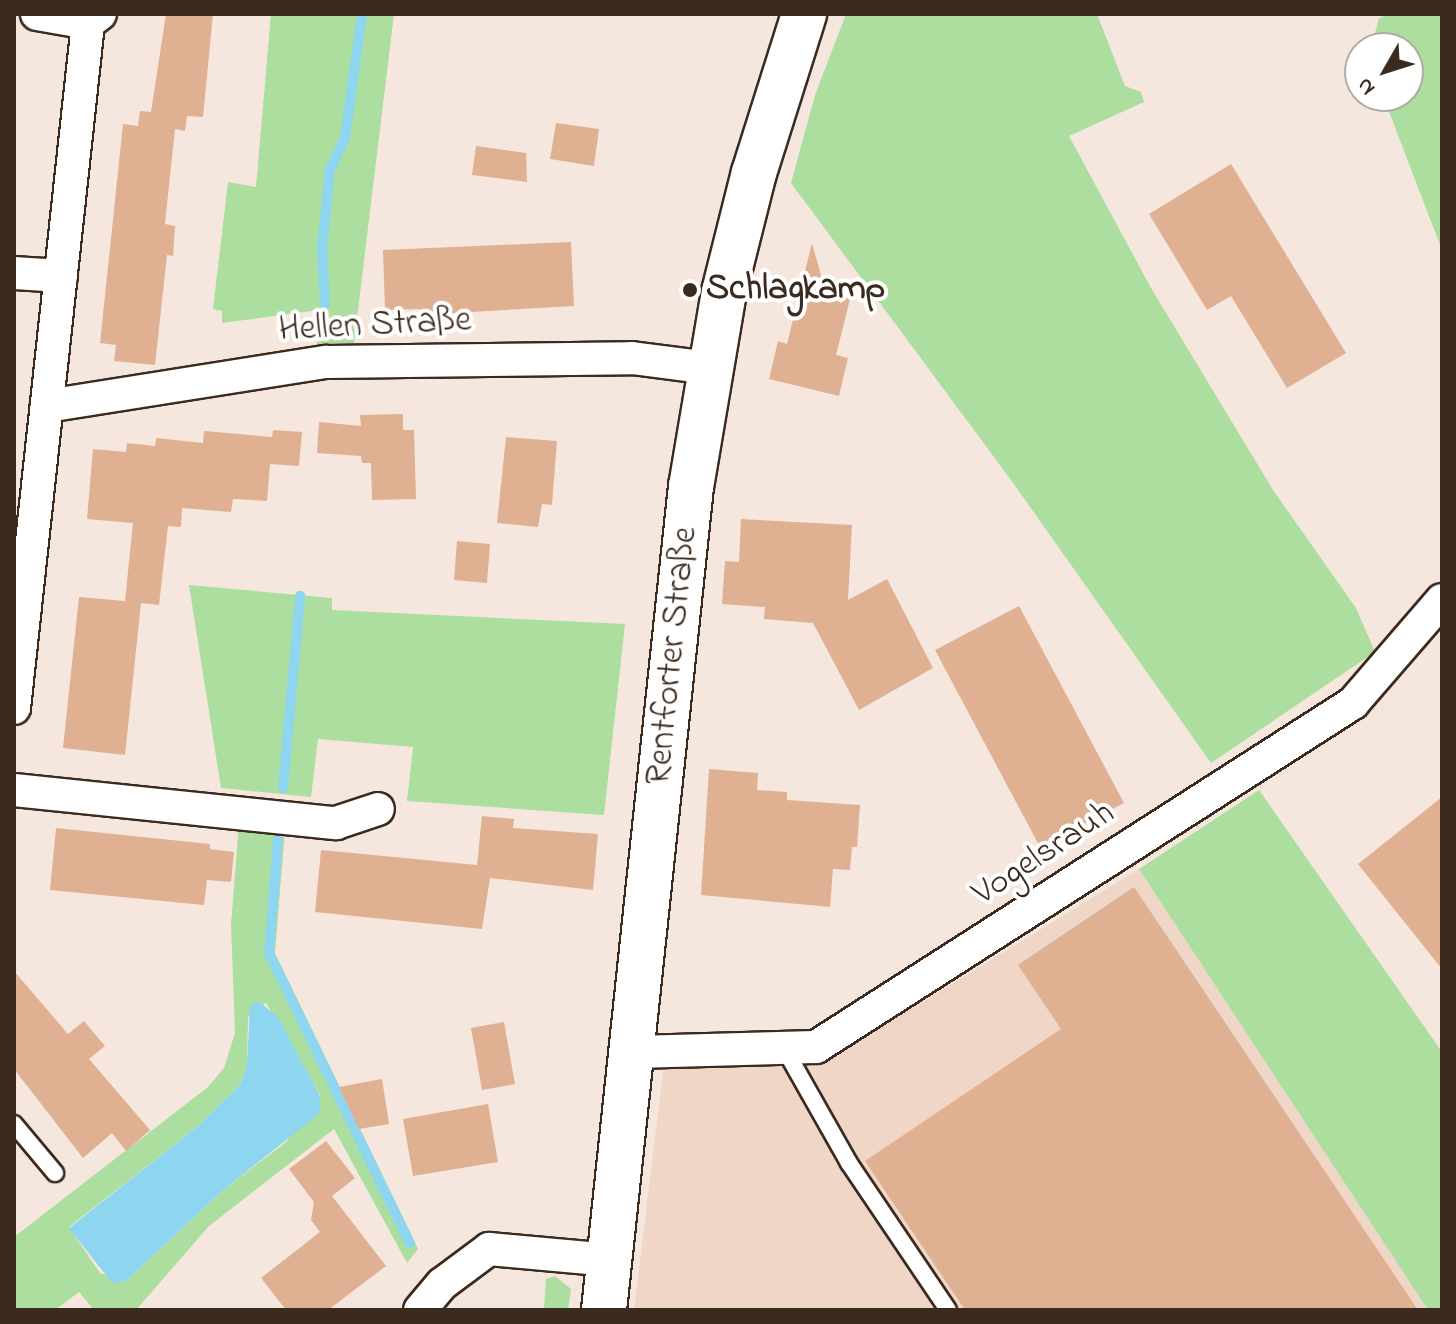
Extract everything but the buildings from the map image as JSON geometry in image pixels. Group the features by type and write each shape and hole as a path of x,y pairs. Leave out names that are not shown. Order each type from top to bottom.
{"main road":[{"name":"Rentforter Straße","path":"604,1310 634,1052 675,614 710,368 754,173 804,14"}],"street":[{"path":"14,708 19,595 47,406 94,18 37,14"},
{"path":"14,273 61,276"},
{"name":"Hellen Straße","path":"47,406 326,362 632,358 710,368"},
{"name":"Vogelsrauh","path":"634,1052 816,1047 1353,703 1442,600"},
{"path":"14,790 336,823 378,809"},
{"path":"420,1310 442,1284 489,1249 611,1260"}],"lane":[{"path":"784,1048 849,1163 948,1310"},
{"path":"14,1124 55,1173"}],"shaded area":[{"path":"1139,869 1428,1310 634,1310 664,1064 825,1062"}],"green space":[{"path":"271,14 394,14 354,343 317,344 319,310 222,323 222,311 213,309 228,182 256,187"},
{"path":"846,14 1097,14 1125,86 1141,92 1144,102 1069,136 1151,288 1273,490 1356,608 1375,652 1211,763 1011,480 791,183 815,95"},
{"path":"1389,14 1442,14 1442,250 1389,112 1424,112 1424,32 1375,32 1379,18"},
{"path":"189,585 332,598 332,610 625,624 604,815 407,801 413,747 318,739 311,797 221,788"},
{"path":"1259,790 1442,1052 1442,1310 1428,1310 1139,869"},
{"path":"239,824 285,830 275,953 418,1249 407,1263 334,1129 209,1226 136,1310 94,1310 79,1292 55,1310 14,1310 14,1237 208,1087 224,1068 235,1033 231,924","holes":["266,1003 320,1095 286,1142 221,1192 126,1281 100,1273 69,1227 197,1127 241,1084 247,1065 248,1017"]},
{"path":"555,1276 571,1289 568,1310 544,1310 546,1279"}],"water":[{"path":"258,1001 278,1017 320,1096 320,1113 221,1192 126,1281 112,1283 69,1228 197,1127 241,1084 247,1065 250,1006"}],"waterway":[{"path":"325,304 322,249 330,169 345,138 362,14"},
{"path":"283,788 300,596"},
{"path":"278,839 269,953 410,1244"}],"place":[{"name":"Schlagkamp","path":"690,290"}]}
